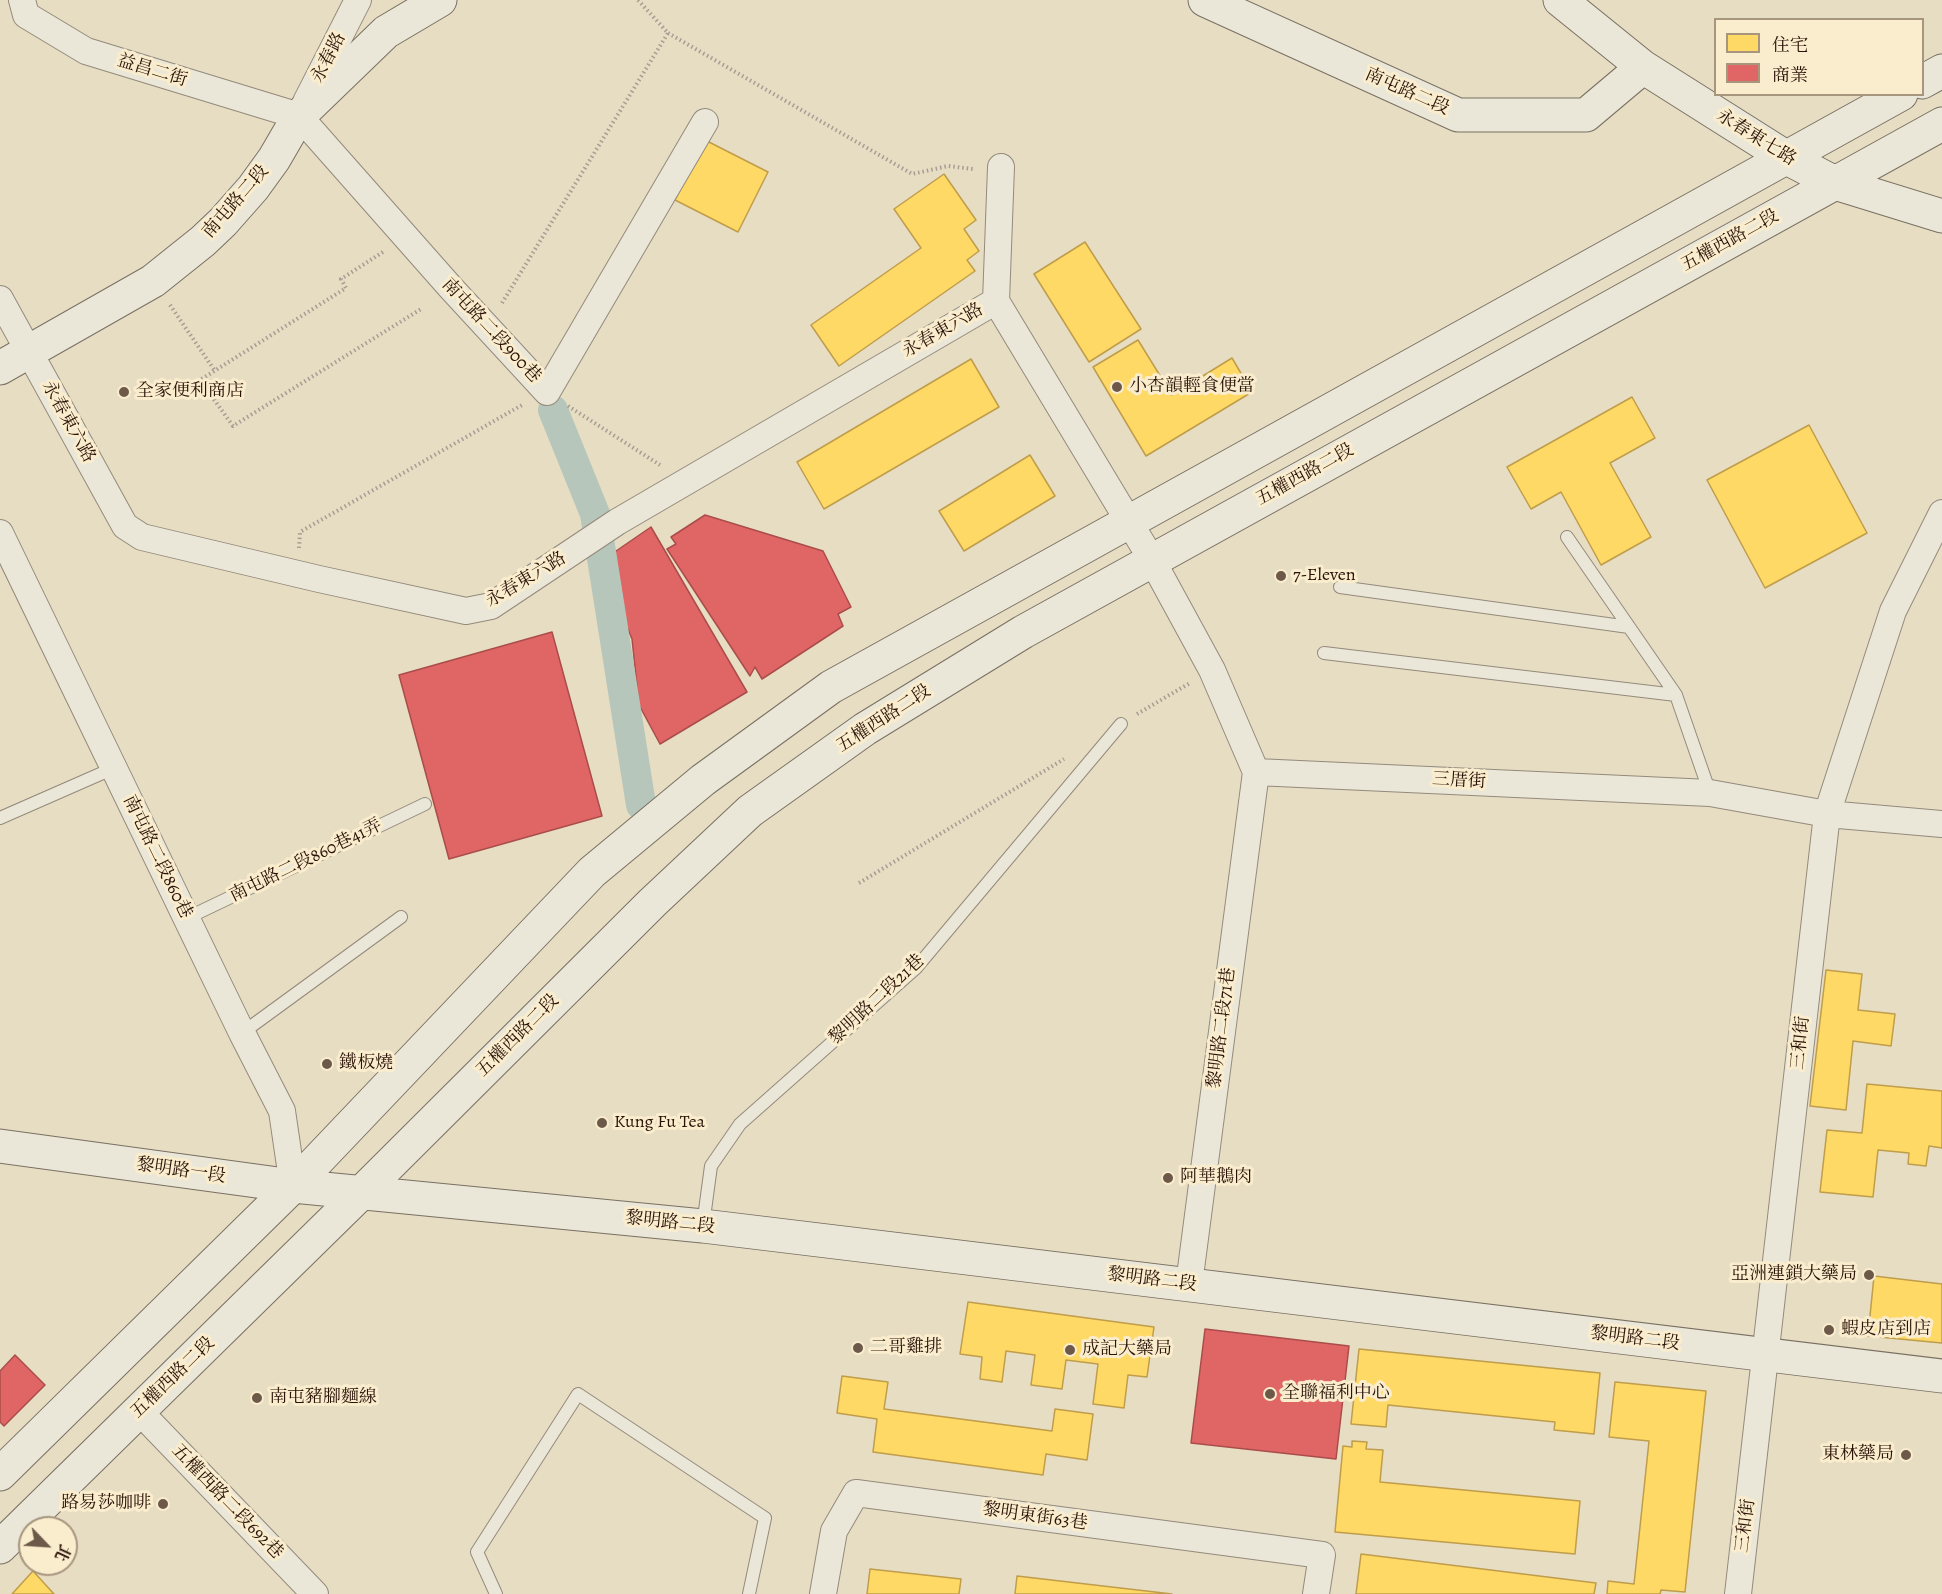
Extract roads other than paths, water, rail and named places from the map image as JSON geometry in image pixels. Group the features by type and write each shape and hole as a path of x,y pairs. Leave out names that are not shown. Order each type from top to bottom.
{"main road":[{"name":"南屯路二段","path":"0,368 153,280 203,241 253,188 299,116 386,32 440,0"},
{"name":"南屯路二段","path":"1205,0 1458,115 1586,115 1643,67"},
{"name":"永春東七路","path":"1560,0 1643,67 1787,158 1835,183 1942,216"},
{"path":"1924,81 1942,71"},
{"path":"0,1474 293,1186 592,872 703,780 831,687 1897,96"},
{"name":"五權西路二段","path":"0,1547 362,1192 652,903 750,811 865,729 1023,632 1942,124"},
{"name":"黎明路一段","path":"0,1146 293,1186 362,1192"},
{"name":"黎明路二段","path":"362,1192 703,1226 1942,1376"}],"street":[{"name":"益昌二街","path":"22,0 26,15 86,51 299,116"},
{"name":"永春路","path":"299,116 358,0"},
{"name":"南屯路二段900巷","path":"299,116 451,288 537,397 705,122"},
{"name":"永春東六路","path":"0,299 125,526 142,537 466,611 491,606 617,522 996,301 1001,170"},
{"path":"996,301 1152,560 1212,670 1256,772"},
{"name":"三和街","path":"1738,1594 1827,814 1893,611 1942,513"},
{"name":"南屯路二段860巷","path":"0,533 282,1111 293,1186"},
{"name":"三厝街","path":"1256,772 1710,793 1827,814 1942,824"},
{"name":"黎明路二段71巷","path":"1189,1284 1256,772"},
{"name":"五權西路二段692巷","path":"139,1411 315,1594"},
{"name":"黎明東街63巷","path":"823,1594 834,1531 856,1493 1322,1555 1316,1594"}],"lane":[{"path":"1567,537 1676,694 1710,793"},
{"path":"1340,587 1629,627"},
{"path":"1324,654 1676,694"},
{"name":"黎明路二段21巷","path":"703,1226 711,1166 740,1124 916,968 1121,724"},
{"path":"0,818 114,768"},
{"name":"南屯路二段860巷41弄","path":"187,918 425,804"},
{"path":"242,1033 401,917"},
{"path":"496,1594 477,1552 578,1394 765,1518 749,1594"}],"waterway":[{"path":"553,410 595,514 641,805"}],"place":[{"name":"小杏韻輕食便當","path":"1117,387"},
{"name":"全家便利商店","path":"124,392"},
{"name":"7-Eleven","path":"1281,576"},
{"name":"鐵板燒","path":"327,1064"},
{"name":"Kung Fu Tea","path":"602,1123"},
{"name":"阿華鵝肉","path":"1168,1178"},
{"name":"亞洲連鎖大藥局","path":"1869,1275"},
{"name":"蝦皮店到店","path":"1829,1330"},
{"name":"二哥雞排","path":"858,1348"},
{"name":"成記大藥局","path":"1070,1350"},
{"name":"全聯福利中心","path":"1270,1394"},
{"name":"南屯豬腳麵線","path":"257,1398"},
{"name":"東林藥局","path":"1906,1455"},
{"name":"路易莎咖啡","path":"163,1504"}]}
